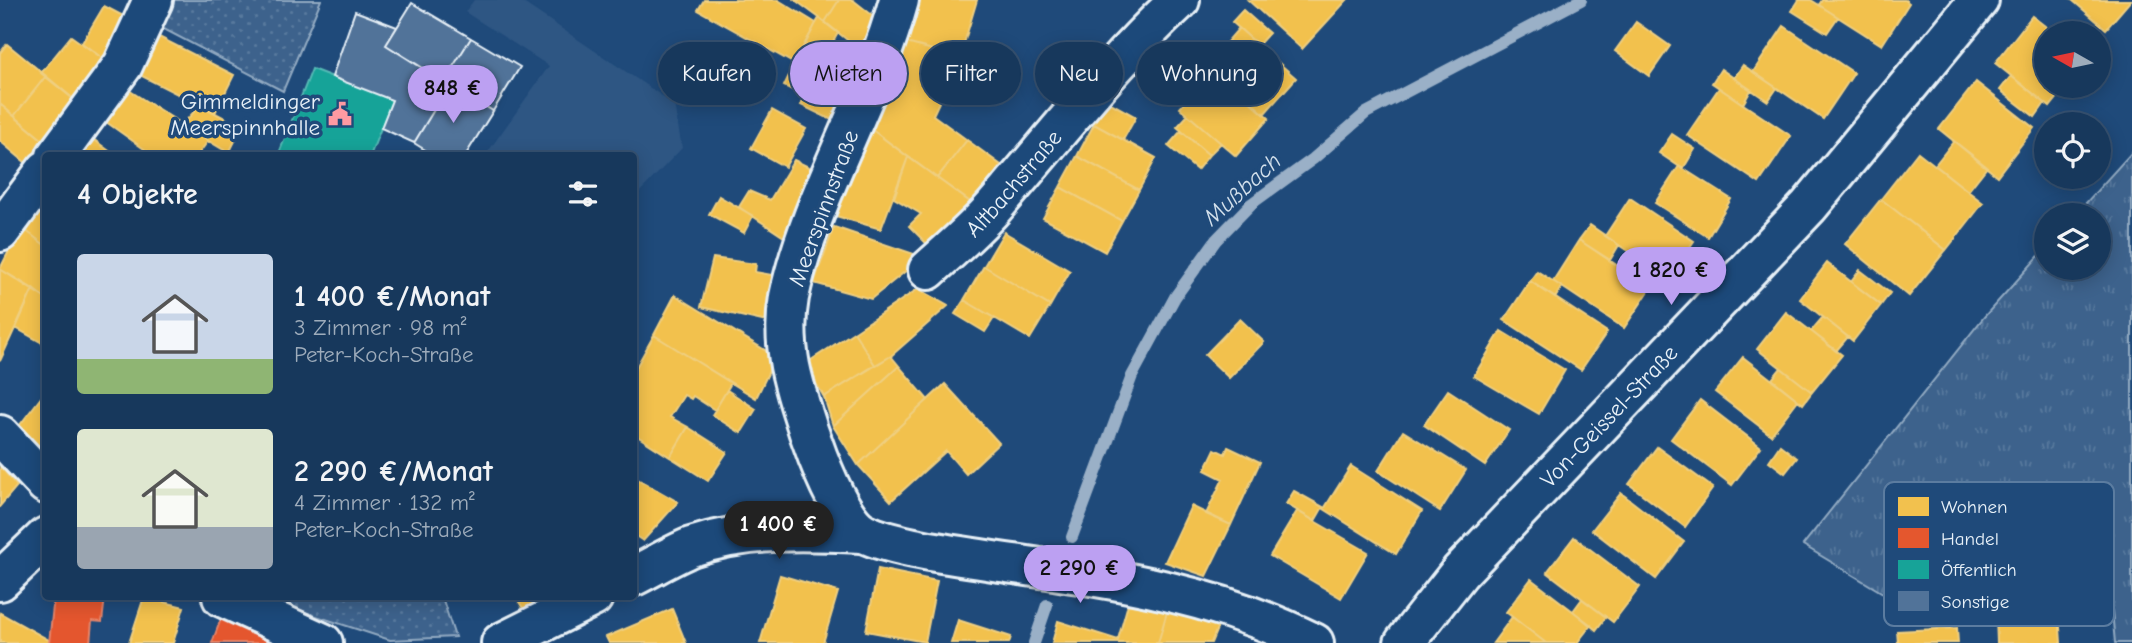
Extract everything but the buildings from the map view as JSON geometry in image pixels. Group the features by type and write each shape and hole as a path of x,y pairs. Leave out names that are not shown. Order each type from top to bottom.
{"street":[{"path":"59,152 123,65 153,0"},
{"name":"Meerspinnstraße","path":"862,533 842,509 822,468 790,367 787,321 789,300 803,253 882,52 899,0"},
{"name":"Altbachstraße","path":"928,270 992,209 1147,30 1180,0"},
{"name":"Von-Geissel-Straße","path":"1404,643 1460,572 1809,206 1979,0"},
{"path":"0,232 42,175"},
{"path":"0,435 42,480"},
{"path":"637,575 691,548 728,538 768,531 862,533 941,552 1175,591 1236,608 1314,643"},
{"path":"0,581 42,541"},
{"path":"229,600 323,643"},
{"path":"501,643 587,600"}],"shaded area":[{"path":"474,0 519,0 658,93 658,105 674,105 682,148 637,195 637,152 488,152 549,66 465,12"}],"green space":[{"path":"168,0 321,0 283,91 158,26"},
{"path":"2132,152 2132,643 2115,643 2114,482 1884,482 1884,594 1803,545 1984,317 2034,261 2034,280 2111,280 2111,203 2086,203 2099,189 2111,189 2111,175"},
{"path":"267,600 443,600 455,637 390,640"}],"waterway":[{"name":"Mußbach","path":"1072,537 1132,376 1175,297 1216,240 1251,204 1313,159 1366,113 1581,0"},
{"name":"Mußbach","path":"1034,643 1047,605"}],"place":[{"name":"Gimmeldinger Meerspinnhalle","path":"340,114"}]}
